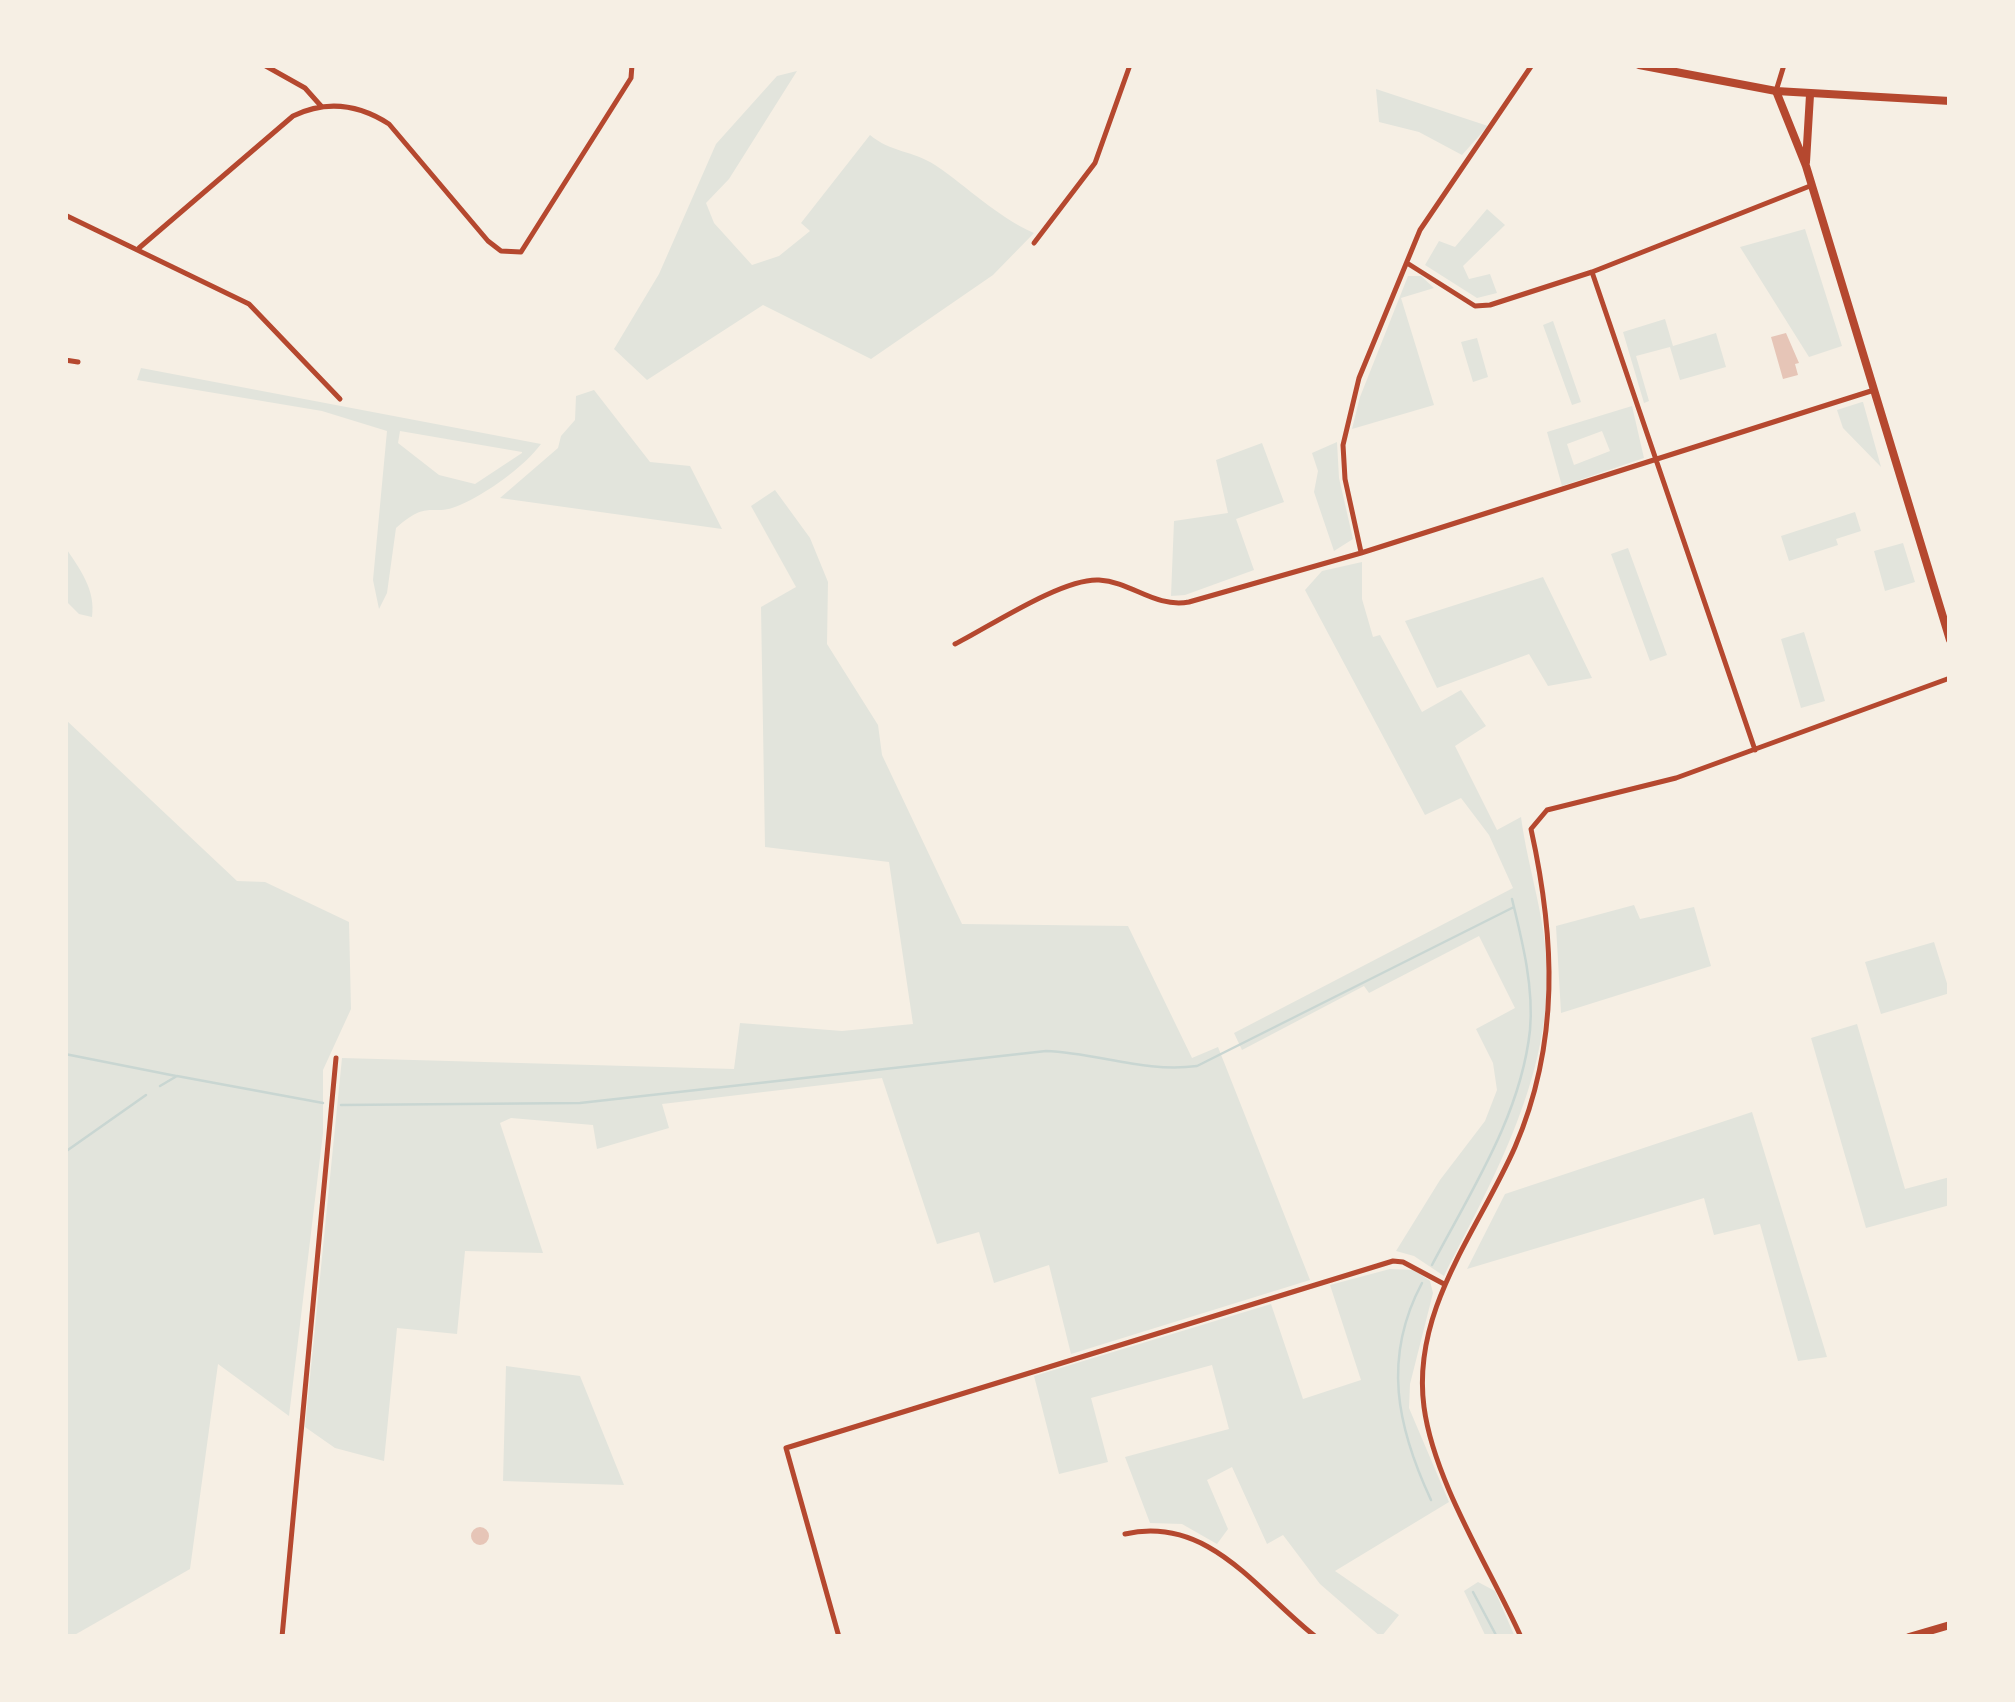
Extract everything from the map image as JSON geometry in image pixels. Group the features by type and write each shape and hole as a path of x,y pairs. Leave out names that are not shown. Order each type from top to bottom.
{"main road":[{"path":"1640,65 1776,92 1950,101"},
{"path":"1776,92 1806,166 1871,391 1950,640"},
{"path":"1806,166 1810,95"},
{"path":"1909,1637 1950,1625"}],"street":[{"path":"264,65 305,88 321,106"},
{"path":"140,248 293,116 321,106 370,112 388,124 488,241 512,254 522,252 631,78 632,65"},
{"path":"1034,242 1095,164 1130,65"},
{"path":"1362,553 1345,479 1346,428 1359,378 1439,198 1532,65"},
{"path":"1776,92 1784,65"},
{"path":"1407,263 1475,306 1490,305 1592,272 1810,186"},
{"path":"65,216 106,238 140,248 249,304 340,398"},
{"path":"1592,272 1755,750"},
{"path":"65,360 78,362"},
{"path":"955,644 1076,584 1117,584 1168,605 1362,553 1871,391"},
{"path":"1522,1637 1450,1488 1424,1409 1423,1364 1444,1284 1515,1146 1548,1042 1552,976 1544,889 1531,829 1547,810 1601,800 1755,750 1950,678"},
{"path":"282,1637 336,1058"},
{"path":"839,1637 786,1448 1392,1262 1403,1262 1444,1284"},
{"path":"1125,1534 1151,1528 1182,1532 1216,1549 1316,1637"}],"shaded area":[{"path":"797,71 729,179 706,203 714,223 752,265 779,256 810,231 801,223 870,135 935,165 995,210 1034,233 993,275 871,359 763,305 647,380 614,349 659,274 716,144 777,76"},
{"path":"1376,89 1488,126 1462,155 1419,132 1379,122"},
{"path":"1487,209 1505,225 1463,266 1469,279 1490,274 1497,293 1477,298 1425,265 1439,241 1455,247"},
{"path":"1805,229 1842,346 1809,357 1740,247"},
{"path":"1408,276 1421,276 1434,288 1401,298 1434,405 1352,429 1360,397"},
{"path":"1665,319 1673,346 1716,333 1726,367 1680,380 1670,347 1636,356 1649,401 1644,403 1623,332"},
{"path":"1553,321 1581,402 1572,405 1543,325"},
{"path":"1477,338 1488,377 1473,382 1461,342"},
{"path":"141,368 541,444 515,471 481,494 460,505 416,514 396,528 387,593 379,609 373,580 387,431 322,411 137,380","holes":["400,431 522,452 475,484 439,475 398,443"]},
{"path":"594,390 650,462 690,466 722,529 500,498 558,448 561,436 575,420 576,396"},
{"path":"1863,402 1881,467 1843,428 1837,410"},
{"path":"1632,406 1644,458 1562,486 1547,432","holes":["1602,431 1610,451 1574,465 1567,444"]},
{"path":"1337,442 1339,478 1353,539 1334,551 1314,492 1318,471 1312,453"},
{"path":"1262,443 1284,502 1236,519 1254,570 1185,595 1171,596 1174,521 1228,513 1216,460"},
{"path":"775,490 810,538 828,582 827,644 878,725 882,755 962,924 1128,926 1192,1058 1218,1047 1310,1280 1071,1354 1049,1265 994,1283 979,1232 937,1244 882,1078 662,1104 669,1128 597,1149 593,1125 511,1118 500,1123 543,1253 465,1251 457,1334 397,1328 384,1461 335,1448 305,1427 342,1058 734,1069 740,1023 842,1031 913,1024 889,862 765,847 761,607 796,587 751,506"},
{"path":"1855,512 1861,531 1836,539 1838,545 1789,561 1781,536"},
{"path":"1903,543 1915,582 1885,591 1874,551"},
{"path":"65,547 89,589 92,617 79,614 65,600"},
{"path":"1628,548 1667,655 1650,661 1611,554"},
{"path":"1362,562 1362,599 1373,637 1380,635 1422,712 1461,690 1486,726 1455,746 1497,830 1521,817 1544,935 1545,1016 1527,1094 1498,1168 1444,1276 1414,1256 1396,1251 1440,1180 1485,1121 1497,1090 1493,1063 1476,1029 1515,1008 1479,936 1369,993 1364,986 1242,1050 1234,1033 1513,888 1489,835 1461,798 1425,815 1305,590 1322,571"},
{"path":"1543,577 1592,678 1548,686 1529,654 1437,688 1405,621"},
{"path":"1804,632 1825,701 1801,708 1781,639"},
{"path":"65,719 237,881 265,882 349,922 351,1009 323,1070 323,1133 289,1416 218,1364 190,1569 71,1637 65,1637"},
{"path":"1634,905 1640,919 1694,907 1711,966 1561,1013 1556,926"},
{"path":"1934,942 1950,993 1881,1014 1865,962"},
{"path":"1857,1024 1905,1189 1950,1177 1950,1205 1866,1228 1811,1038"},
{"path":"1752,1112 1827,1357 1798,1361 1760,1224 1714,1235 1704,1198 1467,1269 1505,1194"},
{"path":"1390,1269 1414,1270 1430,1281 1433,1293 1410,1384 1409,1408 1449,1502 1335,1571 1399,1615 1381,1637 1320,1584 1283,1535 1267,1544 1232,1467 1207,1480 1228,1529 1217,1544 1182,1524 1150,1523 1125,1457 1229,1429 1212,1365 1091,1398 1108,1462 1059,1474 1034,1376 1271,1304 1303,1399 1361,1380 1330,1285"},
{"path":"506,1366 580,1376 624,1485 503,1481"},
{"path":"1478,1582 1495,1591 1515,1637 1486,1637 1464,1591"}],"building":[{"path":"1786,333 1799,363 1795,364 1798,375 1783,379 1771,337"},
{"path":"480,1527 489,1536 480,1545 471,1536"}],"waterway":[{"path":"1432,1265 1492,1152 1525,1061 1530,997 1512,899"},
{"path":"341,1105 580,1103 1046,1051 1159,1067 1197,1066 1514,907"},
{"path":"65,1054 176,1076"},
{"path":"160,1086 177,1076 323,1103"},
{"path":"65,1152 146,1095"},
{"path":"1422,1283 1402,1338 1399,1392 1410,1446 1431,1500"},
{"path":"1473,1592 1497,1637"}]}
